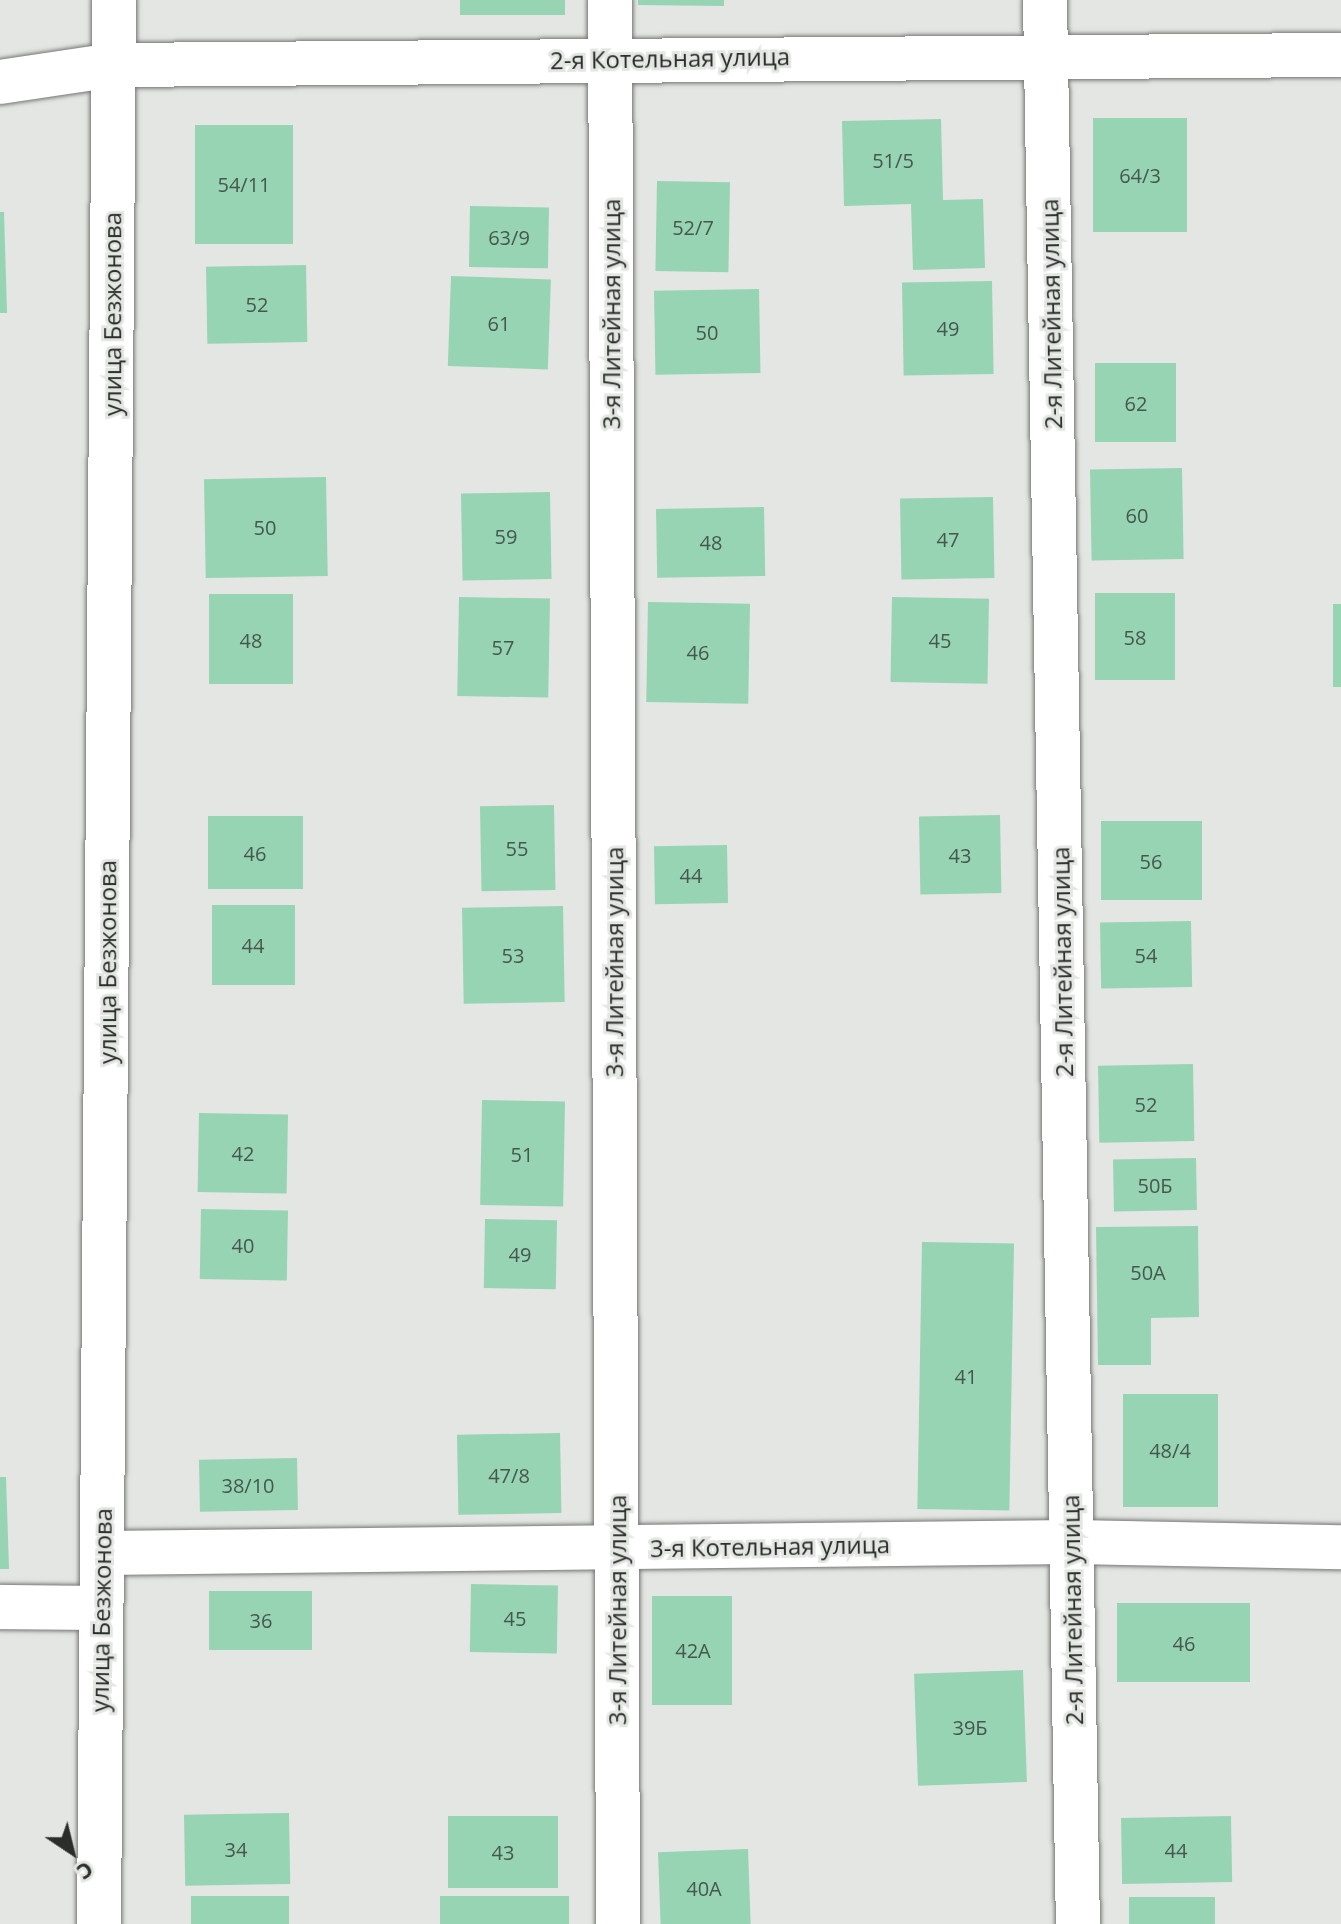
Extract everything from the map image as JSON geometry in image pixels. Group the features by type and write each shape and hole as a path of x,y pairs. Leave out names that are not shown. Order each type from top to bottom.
{"street":[{"name":"улица Безжонова","path":"99,1924 114,0"},
{"name":"3-я Литейная улица","path":"610,0 618,1924"},
{"name":"2-я Литейная улица","path":"1045,0 1078,1924"},
{"name":"2-я Котельная улица","path":"0,82 114,65 1046,54 1341,55"},
{"name":"3-я Котельная улица","path":"102,1553 1071,1542 1341,1547"},
{"path":"0,1607 101,1608"}],"building":[{"path":"460,0 565,0 565,15 460,15"},
{"path":"638,0 724,0 724,6 638,5"},
{"path":"1093,118 1187,118 1187,232 1093,232"},
{"path":"941,119 943,200 983,199 985,268 913,270 911,204 844,206 842,121"},
{"path":"195,125 293,125 293,244 195,244"},
{"path":"657,181 730,182 728,272 655,271"},
{"path":"470,206 549,207 548,268 469,267"},
{"path":"0,212 4,212 7,313 0,313"},
{"path":"306,265 307,342 207,344 206,267"},
{"path":"451,276 551,279 548,369 448,366"},
{"path":"992,281 994,374 904,376 902,283"},
{"path":"759,289 760,373 655,375 654,291"},
{"path":"1095,363 1176,363 1176,442 1095,442"},
{"path":"1182,468 1184,559 1092,561 1090,470"},
{"path":"326,477 328,576 206,578 204,479"},
{"path":"550,492 552,579 463,581 461,494"},
{"path":"993,497 994,578 901,580 900,499"},
{"path":"764,507 765,576 657,578 656,509"},
{"path":"1095,593 1175,593 1175,680 1095,680"},
{"path":"209,594 293,594 293,684 209,684"},
{"path":"459,597 550,599 548,698 457,696"},
{"path":"892,597 989,599 988,684 891,682"},
{"path":"648,602 750,604 748,704 646,702"},
{"path":"1333,604 1341,604 1341,687 1333,687"},
{"path":"554,805 555,890 481,891 480,806"},
{"path":"1000,815 1001,893 920,894 919,816"},
{"path":"208,816 303,816 303,889 208,889"},
{"path":"1101,821 1202,821 1202,900 1101,900"},
{"path":"727,845 728,903 655,904 654,846"},
{"path":"212,905 295,905 295,985 212,985"},
{"path":"563,906 565,1002 464,1004 462,908"},
{"path":"1191,921 1192,987 1101,989 1100,923"},
{"path":"1193,1064 1194,1141 1099,1143 1098,1066"},
{"path":"482,1100 565,1101 563,1206 480,1205"},
{"path":"199,1113 288,1115 287,1194 198,1192"},
{"path":"1196,1158 1197,1210 1114,1211 1113,1159"},
{"path":"201,1209 288,1211 287,1281 200,1279"},
{"path":"485,1219 557,1220 556,1289 484,1288"},
{"path":"1198,1226 1199,1317 1151,1318 1151,1365 1098,1365 1096,1227"},
{"path":"922,1242 1014,1244 1009,1511 917,1509"},
{"path":"1123,1394 1218,1394 1218,1507 1123,1507"},
{"path":"560,1433 561,1513 458,1515 457,1435"},
{"path":"297,1458 298,1510 200,1512 199,1460"},
{"path":"0,1477 6,1477 9,1569 0,1569"},
{"path":"471,1584 558,1586 557,1654 470,1652"},
{"path":"209,1591 312,1591 312,1650 209,1650"},
{"path":"652,1596 732,1596 732,1705 652,1705"},
{"path":"1117,1603 1250,1603 1250,1682 1117,1682"},
{"path":"1023,1670 1027,1782 918,1786 914,1674"},
{"path":"289,1813 290,1884 185,1886 184,1815"},
{"path":"448,1816 558,1816 558,1888 448,1888"},
{"path":"1231,1816 1232,1882 1122,1884 1121,1818"},
{"path":"748,1849 751,1924 661,1924 658,1852"},
{"path":"191,1896 289,1896 289,1924 191,1924"},
{"path":"440,1896 569,1896 569,1924 440,1924"},
{"path":"1129,1897 1215,1897 1215,1924 1129,1924"}]}
